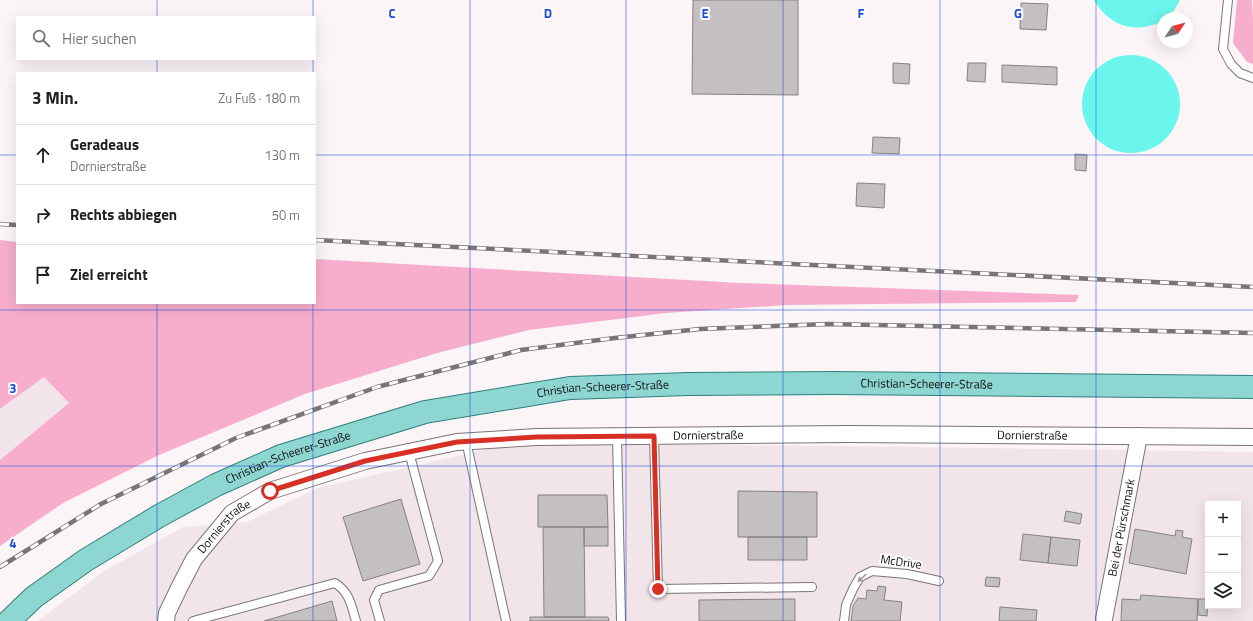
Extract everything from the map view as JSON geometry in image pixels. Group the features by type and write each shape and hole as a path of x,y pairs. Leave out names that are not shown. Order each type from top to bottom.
{"main road":[{"name":"Christian-Scheerer-Straße","path":"9,621 34,597 86,560 159,516 216,485 281,456 425,412 570,388 688,384 834,383 1253,387"}],"street":[{"name":"Dornierstraße","path":"166,621 167,613 194,559 232,514 270,491 365,461 457,442 537,437 864,434 1253,437"},
{"name":"Bei der Pürschmark","path":"1104,619 1139,436"}],"lane":[{"path":"1228,0 1223,48 1230,64 1240,73 1253,78"},
{"path":"617,436 621,621"},
{"path":"654,436 658,589 812,587"},
{"path":"466,441 506,621"},
{"path":"380,621 374,600 379,590 429,576 438,561 409,452"},
{"name":"McDrive","path":"844,621 846,606 853,589 860,577 872,571 907,574 939,581"},
{"path":"193,621 335,583 347,594 356,621"}],"shaded area":[{"path":"1237,0 1252,0 1253,64 1247,62 1233,43"},
{"path":"0,240 16,242 16,304 316,304 316,259 740,283 1079,295 1076,302 787,305 666,313 529,330 437,353 305,394 159,455 63,503 0,546 0,460 69,403 44,377 0,409"},
{"path":"44,377 69,403 0,460 0,409"},
{"path":"510,444 844,446 1253,452 1253,621 38,621 104,571 183,527 247,522 317,488"}],"water":[{"path":"1094,0 1180,0 1172,12 1157,12 1157,23 1143,27 1126,26 1118,23 1105,14"},
{"path":"1131,55 1150,59 1166,69 1176,85 1180,104 1176,123 1166,139 1150,149 1131,153 1112,149 1096,139 1086,123 1082,104 1086,85 1096,69 1112,59"}],"building":[{"path":"693,0 798,0 798,95 692,94"},
{"path":"1021,3 1048,4 1046,30 1020,29"},
{"path":"893,63 910,64 909,84 893,83"},
{"path":"968,63 986,63 985,82 967,81"},
{"path":"1002,65 1057,67 1057,85 1002,82"},
{"path":"873,137 900,138 899,154 872,153"},
{"path":"1075,154 1087,155 1086,171 1075,170"},
{"path":"857,183 885,184 884,208 856,206"},
{"path":"738,491 817,492 817,537 738,537"},
{"path":"538,495 607,495 608,527 538,527"},
{"path":"401,499 420,564 363,581 343,517"},
{"path":"1066,511 1082,514 1080,524 1064,521"},
{"path":"543,527 584,527 585,617 544,617"},
{"path":"584,527 608,527 608,546 584,546"},
{"path":"1135,529 1175,536 1176,530 1183,531 1182,537 1192,539 1186,574 1129,563"},
{"path":"1023,534 1051,537 1048,563 1020,560"},
{"path":"748,537 807,537 807,560 748,560"},
{"path":"1051,537 1080,540 1077,566 1048,563"},
{"path":"986,577 1000,578 999,587 985,586"},
{"path":"878,586 886,587 884,600 902,602 900,621 851,621 853,606 858,598 866,599 867,590 877,591"},
{"path":"1141,595 1198,599 1197,621 1121,621 1122,599 1140,600"},
{"path":"795,599 795,621 699,621 699,600"},
{"path":"1198,599 1205,599 1205,609 1207,609 1207,616 1198,615"},
{"path":"332,601 337,621 264,621"},
{"path":"1000,607 1037,610 1036,621 999,621"},
{"path":"530,617 608,617 609,621 530,621"}],"railway":[{"path":"0,224 16,225"},
{"path":"316,240 1253,287"},
{"path":"0,567 101,504 236,438 377,387 521,350 700,329 828,324 1253,333"}],"route":[{"path":"270,491 365,461 457,442 537,437 654,436 658,589"}]}
